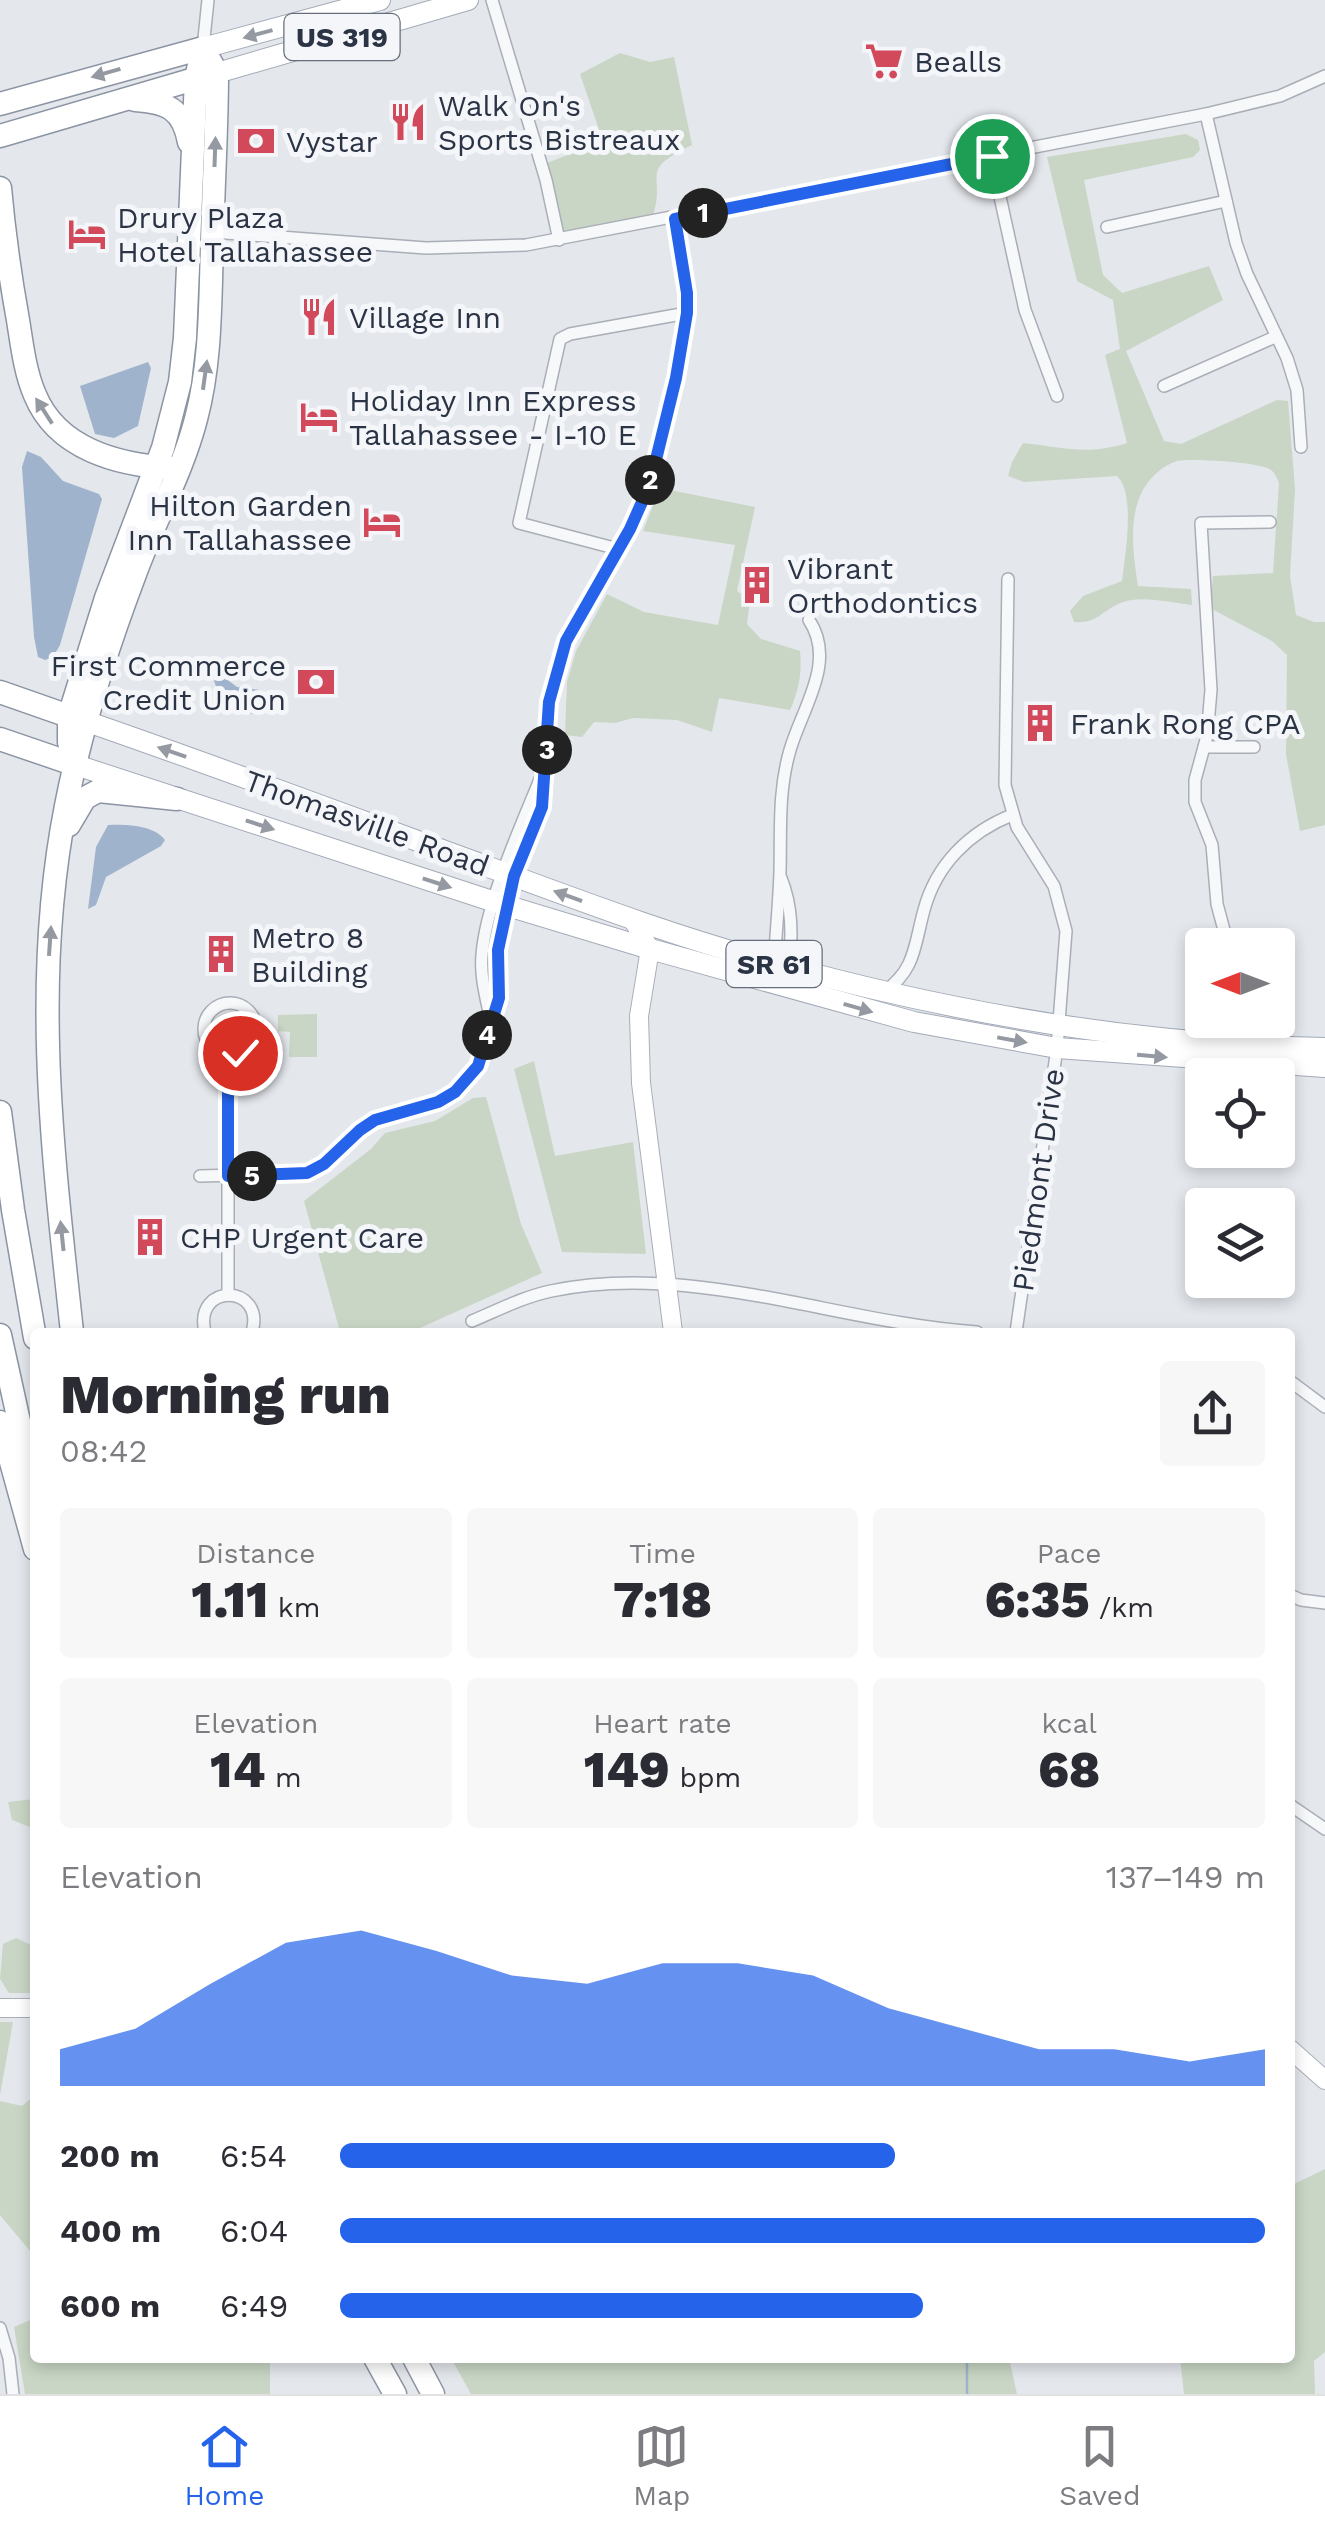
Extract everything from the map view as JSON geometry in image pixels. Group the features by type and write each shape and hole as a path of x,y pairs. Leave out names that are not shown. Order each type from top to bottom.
{"highway":[{"path":"168,468 197,418 207,365 212,232 203,48"},
{"name":"US 319","path":"0,104 203,48"},
{"path":"72,1328 46,1059 48,956 60,842 76,765 78,719 136,571 168,468 185,338 191,168 206,76"},
{"name":"US 319","path":"0,136 206,76"},
{"path":"117,101 158,102 174,109 185,126 191,168"},
{"path":"0,188 11,282 34,395 56,428 79,445 101,454 168,468"},
{"path":"101,454 126,454 144,446 160,429 177,397"},
{"name":"Thomasville Road","path":"0,692 78,719"},
{"name":"Thomasville Road","path":"0,739 76,765"},
{"path":"60,842 79,806 94,792 177,799"},
{"path":"0,1112 33,1328"},
{"path":"0,1335 30,1471"},
{"path":"0,1422 30,1531"},
{"path":"378,2363 395,2394"},
{"path":"417,2363 434,2394"}],"main road":[{"name":"US 319","path":"206,76 468,0"},
{"name":"US 319","path":"203,48 374,2"},
{"path":"374,2 374,28"},
{"name":"Thomasville Road","path":"78,719 914,1022 1057,1037 1226,1047 1325,1048"},
{"name":"Thomasville Road","path":"76,765 650,949 884,992 1057,1037"},
{"path":"914,1022 918,1000"},
{"name":"Thomasville Road","path":"1226,1047 1325,1067"}],"street":[{"path":"203,48 208,0"},
{"path":"492,0 560,240"},
{"path":"212,232 426,248 484,249 560,240 1206,114 1280,96 1325,76"},
{"path":"1206,114 1247,274 1287,358 1297,390 1301,447"},
{"path":"992,156 1025,310 1057,396"},
{"path":"1107,227 1226,202"},
{"path":"200,1176 307,1173 324,1164 375,1120 438,1102 455,1092 478,1066 490,1018 482,956 509,874 542,807 549,702 558,661 650,484 676,378 687,293 675,219"},
{"path":"618,550 518,524 560,339 687,313"},
{"path":"1164,386 1276,337"},
{"path":"1223,928 1217,904 1212,845 1196,802 1211,690 1201,522 1270,522"},
{"name":"Piedmont Drive","path":"1008,579 1004,769 1012,815 1054,886 1064,919 1066,946 1017,1328"},
{"path":"779,975 789,898 780,874 779,810 786,768 812,695 820,658 819,635 808,620"},
{"path":"1204,747 1254,747"},
{"path":"884,992 902,979 909,968 927,898 944,866 981,830 1012,815"},
{"path":"632,919 650,949 639,1016 640,1083 672,1328"},
{"path":"650,949 668,939 685,936"},
{"path":"909,968 918,1000"},
{"path":"229,1003 248,1010 255,1034 248,1047 228,1055 210,1046 204,1029 209,1013 229,1003"},
{"path":"1225,1038 1226,1047"},
{"path":"1226,1047 1228,1038"},
{"path":"228,1055 228,1295"},
{"path":"472,1321 550,1291 599,1285 665,1286 761,1297 952,1328"},
{"path":"205,1328 205,1310 214,1300 228,1295 240,1297 252,1309 253,1328"},
{"path":"1295,1385 1325,1407"},
{"path":"1295,1597 1325,1603"},
{"path":"1295,1808 1325,1829"},
{"path":"0,2008 30,2008"},
{"path":"1295,2053 1325,2080"},
{"path":"0,2328 9,2358 13,2394"}],"green space":[{"path":"620,53 650,62 674,57 692,145 659,168 653,216 563,232 547,163 603,141 580,74"},
{"path":"1186,134 1198,140 1200,150 1193,157 1084,180 1103,275 1122,293 1209,266 1223,300 1126,351 1164,441 1181,444 1277,400 1288,401 1295,489 1290,576 1296,615 1325,622 1325,825 1300,831 1286,754 1287,655 1272,641 1210,608 1213,576 1273,573 1279,483 1274,473 1254,465 1196,460 1177,461 1160,470 1146,485 1136,508 1133,547 1138,586 1191,589 1192,605 1127,601 1082,622 1074,622 1070,611 1083,596 1122,581 1128,526 1123,485 1117,476 1024,482 1008,476 1023,443 1086,450 1127,443 1105,355 1120,349 1113,300 1077,281 1047,157"},
{"path":"660,488 755,507 737,591 750,600 747,624 761,639 800,651 800,674 793,703 790,710 719,698 712,732 677,720 633,718 615,723 594,722 582,737 565,735 567,682 576,651 607,594 644,612 718,625 735,545 643,531"},
{"path":"317,1014 317,1057 289,1057 290,1032 278,1031 278,1015"},
{"path":"534,1061 555,1156 633,1142 646,1254 562,1252 514,1069"},
{"path":"486,1097 521,1224 542,1273 420,1328 339,1328 304,1201 371,1149 385,1133 435,1121 473,1098"},
{"path":"30,1800 30,1827 12,1820 8,1802"},
{"path":"16,1938 30,1945 30,1993 9,1993 0,1979 3,1944"},
{"path":"0,2022 13,2022 0,2095"},
{"path":"30,2099 30,2251 0,2215 0,2101 22,2106"},
{"path":"1325,2169 1325,2352 1314,2361 1315,2394 1184,2394 1181,2363 1295,2363 1295,2184"},
{"path":"30,2320 30,2363 270,2363 270,2394 25,2394 14,2327"},
{"path":"454,2363 1010,2363 1017,2394 471,2394"}],"water":[{"path":"148,362 151,368 138,426 114,438 95,434 80,386"},
{"path":"27,451 41,457 63,481 99,494 102,499 60,645 53,657 45,660 38,657 34,637 22,467"},
{"path":"220,674 237,687 260,690 266,700 265,709 251,714 238,701 219,694 214,681"},
{"path":"108,825 147,828 165,840 106,877 96,905 88,909 96,847"}],"waterway":[{"path":"967,2363 967,2394"}],"place":[{"name":"Bealls","path":"884,61"},
{"name":"Walk On's Sports Bistreaux","path":"408,122"},
{"name":"Vystar","path":"256,141"},
{"name":"Drury Plaza Hotel Tallahassee","path":"87,234"},
{"name":"Village Inn","path":"319,317"},
{"name":"Holiday Inn Express Tallahassee - I-10 E","path":"319,417"},
{"name":"Hilton Garden Inn Tallahassee","path":"382,522"},
{"name":"Vibrant Orthodontics","path":"757,585"},
{"name":"First Commerce Credit Union","path":"316,682"},
{"name":"Frank Rong CPA","path":"1040,723"},
{"name":"Metro 8 Building","path":"221,954"},
{"name":"CHP Urgent Care","path":"150,1237"}],"route":[{"path":"240,1053 228,1055 228,1176 307,1173 324,1164 375,1120 438,1102 455,1092 478,1066 499,998 498,950 514,876 542,807 549,702 558,661 644,502 676,378 687,293 675,219 992,156"}]}
